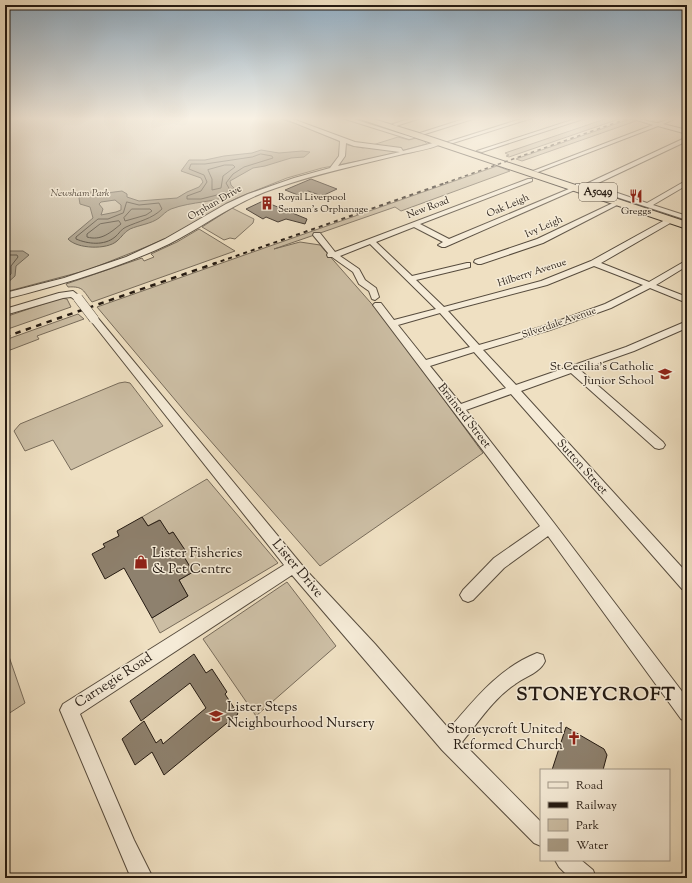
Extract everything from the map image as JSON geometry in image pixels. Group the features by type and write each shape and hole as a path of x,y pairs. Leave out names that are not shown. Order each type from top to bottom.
{"highway":[{"name":"A5049","path":"491,159 687,221"},
{"name":"A5049","path":"503,159 687,227"}],"street":[{"path":"333,168 341,159"},
{"name":"Orphan Drive","path":"5,296 69,280 168,242 248,195 287,181 333,168 374,159"},
{"path":"536,171 567,159"},
{"name":"Oak Leigh","path":"414,224 446,244 641,159"},
{"name":"New Road","path":"333,255 530,180"},
{"path":"648,205 687,182"},
{"path":"578,187 615,204 687,227"},
{"path":"578,187 648,205 687,218"},
{"name":"Ivy Leigh","path":"478,262 540,241 615,204"},
{"name":"Hilberry Avenue","path":"394,324 544,283 594,262 668,222"},
{"path":"317,235 333,255"},
{"path":"371,241 443,311"},
{"name":"Brainerd Street","path":"333,255 356,271 362,282 372,290 377,301 394,324 549,527 687,713"},
{"path":"594,262 687,300"},
{"name":"Silverdale Avenue","path":"424,364 547,328 608,306 650,285 687,262"},
{"path":"411,279 467,265"},
{"name":"Lister Drive","path":"5,312 67,294 73,294 78,298 294,566 449,743 540,835"},
{"name":"Sutton Street","path":"443,311 687,584"},
{"path":"458,408 513,391 684,328"},
{"path":"574,369 659,445"},
{"path":"468,595 499,564 549,527"},
{"name":"Carnegie Road","path":"142,878 127,847 69,710 294,566"},
{"path":"449,743 492,693 507,679 537,661"},
{"path":"567,861 585,878"}],"green space":[{"name":"Newsham Park","path":"5,159 369,159 322,168 287,178 237,198 165,239 136,251 88,270 5,292"},
{"path":"497,166 510,171 401,211 395,207 274,249 300,242 320,245 385,319 483,453 320,566 187,414 97,307"},
{"path":"232,208 254,219 253,223 235,239 230,238 224,240 202,227"},
{"path":"199,229 235,251 92,302 83,290 77,287 68,287 66,284 142,258 144,261 154,257 151,254 177,242"},
{"path":"61,298 67,299 71,307 5,330 5,317"},
{"path":"78,314 84,319 37,336 39,339 5,352 5,340"},
{"path":"119,383 130,383 163,426 71,470 53,440 25,451 14,431 20,424"},
{"path":"207,479 278,563 160,633 152,618 188,596 179,580 193,572 183,555 186,553 173,532 169,534 159,520 148,526 142,517"},
{"path":"287,582 336,646 256,716 203,639"},
{"path":"5,645 25,703 5,716"}],"water":[{"path":"287,159 253,168 230,181 231,185 236,190 236,193 220,199 179,206 171,209 156,220 128,230 112,244 92,247 78,245 68,239 93,218 90,207 80,204 80,195 90,192 99,194 122,191 127,194 127,197 139,201 177,198 199,187 203,182 201,178 181,171 189,160","holes":["115,200 121,205 121,210 101,215 103,209 99,204 101,202"]},
{"path":"5,251 23,251 29,255 16,266 15,276 5,285"}],"building":[{"path":"311,179 337,189 322,196 308,191 298,195 285,190"},
{"path":"263,201 307,219 305,224 286,219 278,222 266,217 263,219 246,209"},
{"name":"Lister Fisheries & Pet Centre","path":"142,517 148,526 160,520 169,534 173,532 187,553 183,555 193,572 179,580 188,596 152,618 124,568 105,579 92,554 105,547 103,544 119,536 117,531"},
{"name":"Lister Steps Neighbourhood Nursery","path":"194,654 206,673 212,669 227,692 225,694 238,714 164,775 152,752 135,765 122,739 144,721 156,743 161,739 163,744 206,708 190,683 141,721 130,701"},
{"name":"Stoneycroft United Reformed Church","path":"566,727 604,749 607,755 603,769 552,769"}],"railway":[{"path":"445,183 512,159"},
{"path":"213,264 448,182"},
{"path":"5,337 216,263"}],"place":[{"name":"Greggs","path":"636,196"},
{"name":"Royal Liverpool Seaman's Orphanage","path":"267,203"},
{"name":"St Cecilia's Catholic Junior School","path":"665,374"},
{"name":"Lister Fisheries & Pet Centre","path":"141,562"},
{"name":"Lister Steps Neighbourhood Nursery","path":"216,716"},
{"name":"Stoneycroft United Reformed Church","path":"574,738"}],"district":[{"name":"STONEYCROFT","path":"596,695"}]}
